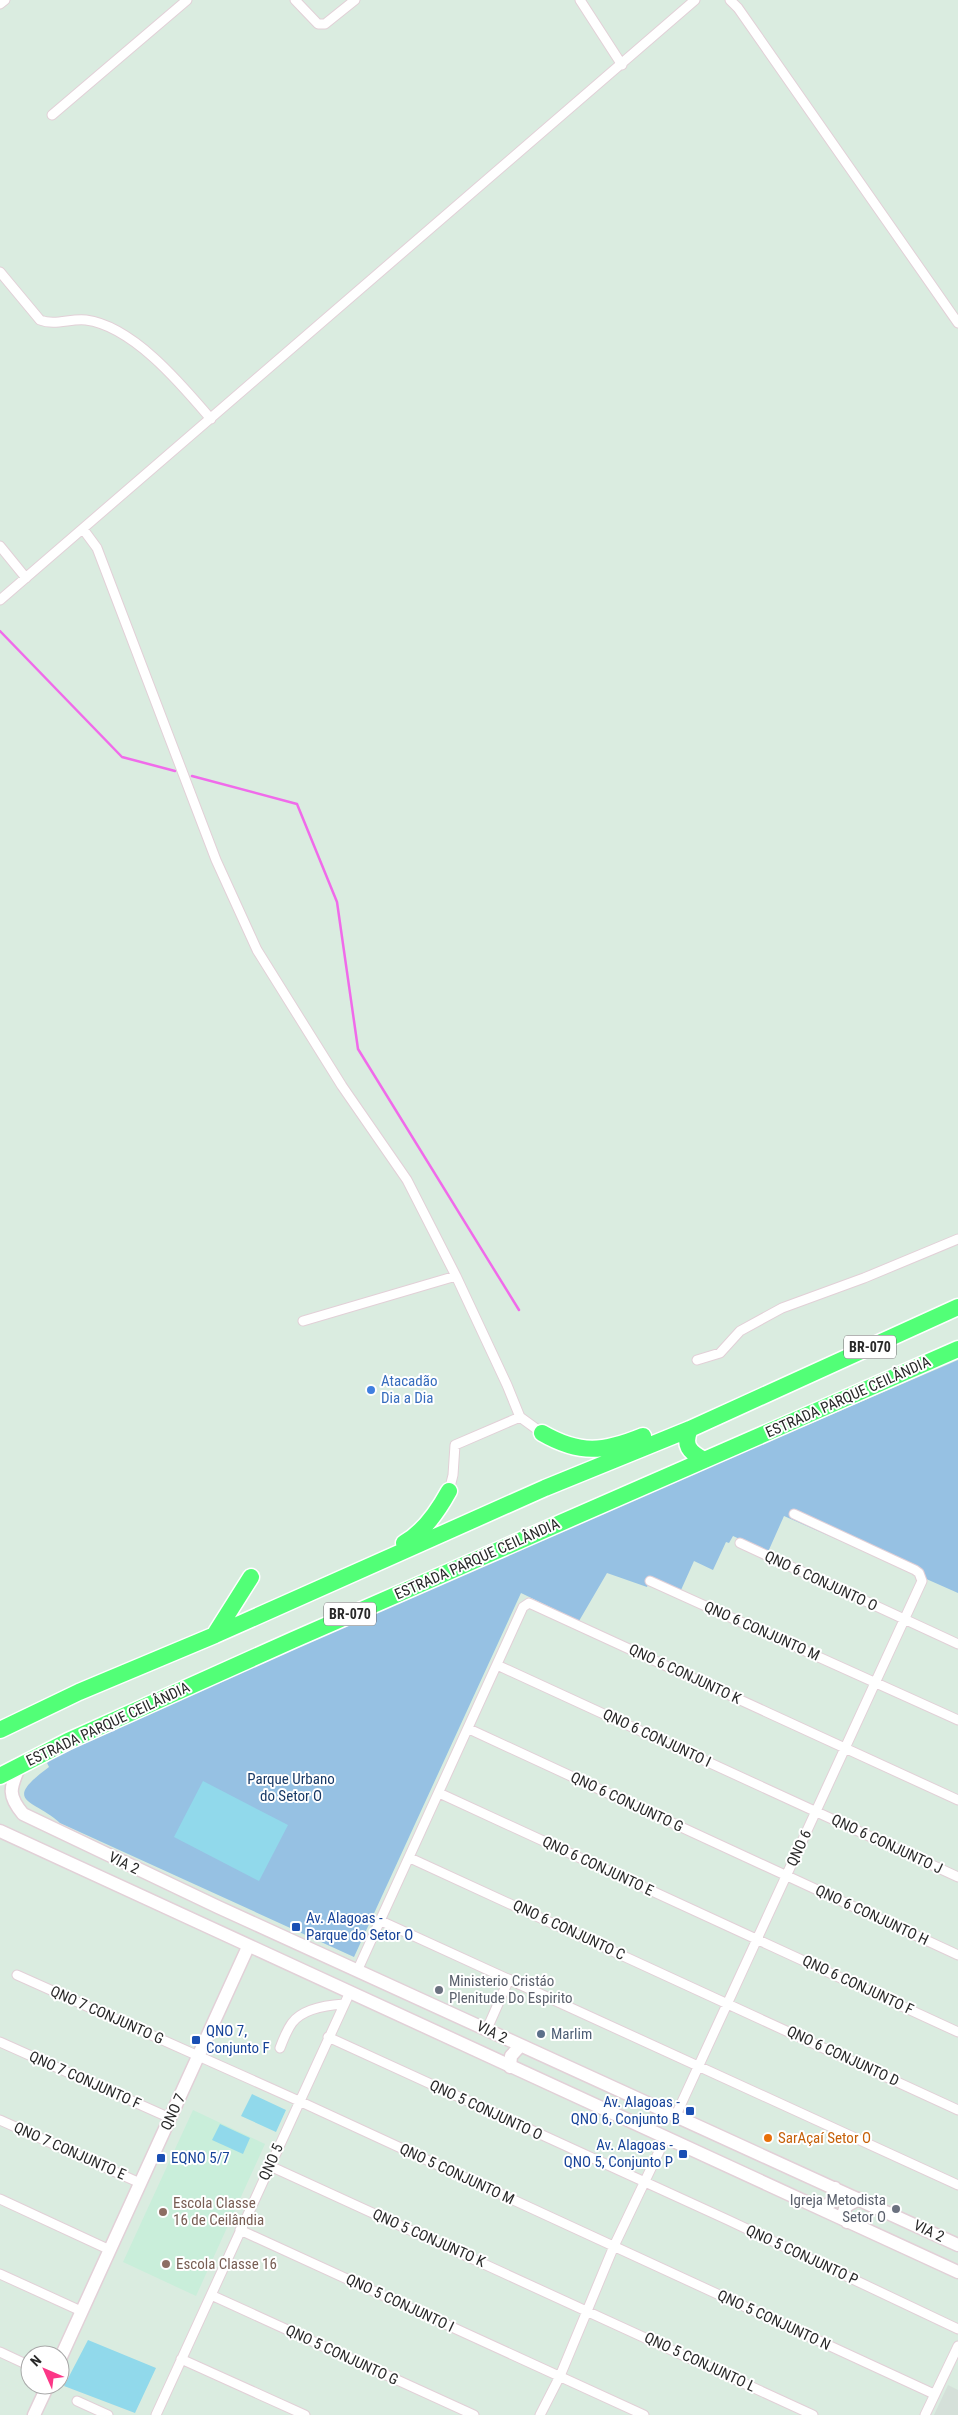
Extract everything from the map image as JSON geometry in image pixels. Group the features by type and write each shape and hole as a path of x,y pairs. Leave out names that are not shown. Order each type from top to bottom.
{"highway":[{"name":"BR-070","path":"0,1730 79,1692 215,1635 545,1488 690,1429 958,1307"},
{"name":"ESTRADA PARQUE CEILÂNDIA","path":"0,1776 68,1741 293,1640 958,1349"},
{"path":"542,1433 562,1444 580,1449 602,1448 625,1443 719,1407 747,1403"},
{"path":"690,1429 685,1442 687,1448 704,1460"},
{"path":"363,1568 415,1537 440,1508 449,1491"},
{"path":"215,1635 251,1577"}],"main road":[{"name":"VIA 2","path":"20,1765 12,1784 11,1797 23,1814 218,1907 487,2029 500,2037 676,2115 958,2245"},
{"name":"VIA 2","path":"0,1832 958,2272"},
{"path":"209,1927 206,1919 208,1913 212,1908 218,1907"},
{"name":"QNO 7","path":"66,2345 248,1946"},
{"path":"489,2058 502,2045 500,2037"},
{"path":"510,2067 511,2056 520,2046"},
{"path":"821,2209 833,2201 835,2188"},
{"path":"847,2222 843,2215 846,2206 859,2199"},
{"path":"34,2415 43,2395"}],"street":[{"path":"0,4 5,0"},
{"path":"52,115 187,0"},
{"path":"294,0 318,24 325,24 355,0"},
{"path":"580,0 622,65"},
{"path":"0,600 695,0"},
{"path":"730,0 738,8 958,323"},
{"path":"0,272 40,320 47,322 86,320 109,328 146,351 178,380 212,418"},
{"path":"82,529 97,548 216,860 257,950 342,1086 407,1180 456,1276 520,1417 542,1433"},
{"path":"0,546 26,578"},
{"path":"697,1360 720,1353 740,1331 782,1308 864,1278 958,1239"},
{"path":"303,1321 456,1276"},
{"path":"449,1491 453,1475 455,1445 520,1417"},
{"name":"QNO 6","path":"676,2115 922,1581 919,1573 915,1570 794,1514"},
{"name":"QNO 6 CONJUNTO O","path":"740,1543 958,1644"},
{"name":"QNO 6 CONJUNTO M","path":"650,1581 958,1720"},
{"name":"QNO 6 CONJUNTO K","path":"497,1665 526,1604 532,1604 958,1800"},
{"path":"358,1970 497,1665"},
{"name":"QNO 6 CONJUNTO I","path":"497,1665 816,1811"},
{"name":"QNO 6 CONJUNTO G","path":"469,1729 786,1875"},
{"name":"QNO 6 CONJUNTO E","path":"439,1793 757,1939"},
{"name":"QNO 6 CONJUNTO J","path":"816,1811 958,1877"},
{"name":"QNO 6 CONJUNTO C","path":"410,1858 728,2003"},
{"name":"QNO 6 CONJUNTO H","path":"786,1875 958,1954"},
{"path":"381,1921 958,2184"},
{"name":"QNO 6 CONJUNTO F","path":"757,1939 958,2032"},
{"name":"QNO 7 CONJUNTO G","path":"17,1975 198,2055"},
{"path":"487,2029 510,1979"},
{"name":"QNO 5","path":"156,2415 350,1992"},
{"name":"QNO 6 CONJUNTO D","path":"728,2003 958,2110"},
{"path":"280,2048 292,2022 304,2013 331,2005 344,2004"},
{"name":"QNO 5 CONJUNTO O","path":"328,2038 644,2183"},
{"name":"QNO 7 CONJUNTO F","path":"0,2042 170,2118"},
{"path":"198,2055 299,2101"},
{"name":"QNO 5 CONJUNTO M","path":"299,2101 614,2246"},
{"name":"QNO 7 CONJUNTO E","path":"0,2120 140,2183"},
{"path":"540,2415 560,2376 614,2246 665,2139"},
{"name":"QNO 5 CONJUNTO K","path":"270,2166 587,2310"},
{"name":"QNO 5 CONJUNTO P","path":"644,2183 958,2329"},
{"path":"0,2199 110,2250"},
{"name":"QNO 5 CONJUNTO I","path":"240,2230 644,2415"},
{"name":"QNO 5 CONJUNTO N","path":"614,2246 934,2394"},
{"path":"0,2274 81,2311"},
{"name":"QNO 5 CONJUNTO G","path":"211,2294 474,2415"},
{"name":"QNO 5 CONJUNTO L","path":"587,2310 812,2415"},
{"path":"925,2415 958,2346"},
{"path":"0,2352 20,2361"},
{"path":"181,2359 305,2415"},
{"path":"77,2401 108,2415"}],"shaded area":[{"path":"203,1781 288,1825 259,1881 174,1837"},
{"path":"252,2094 286,2110 276,2132 241,2116"},
{"path":"193,2110 265,2144 196,2296 123,2262"},
{"path":"220,2124 250,2138 243,2154 212,2140"},
{"path":"88,2340 156,2368 135,2413 70,2388 70,2374"},
{"path":"948,2385 958,2390 958,2415 934,2415"}],"green space":[{"name":"Parque Urbano do Setor O","path":"958,1360 958,1593 784,1516 768,1552 733,1536 729,1543 726,1542 713,1570 694,1561 681,1590 651,1577 647,1587 607,1573 579,1621 521,1593 354,1957 60,1823 26,1800 24,1794 26,1788 49,1767 47,1763 57,1753 517,1550"}],"waterway":[{"path":"0,631 122,757 175,771"},
{"path":"192,776 297,804 337,902 358,1049 519,1310"}],"place":[{"name":"Atacadão Dia a Dia","path":"371,1390"},
{"name":"Av. Alagoas - Parque do Setor O","path":"296,1927"},
{"name":"Ministerio Cristáo Plenitude Do Espirito","path":"439,1990"},
{"name":"Marlim","path":"541,2034"},
{"name":"QNO 7, Conjunto F","path":"196,2040"},
{"name":"Av. Alagoas - QNO 6, Conjunto B","path":"690,2111"},
{"name":"SarAçaí Setor O","path":"768,2138"},
{"name":"Av. Alagoas - QNO 5, Conjunto P","path":"683,2154"},
{"name":"EQNO 5/7","path":"161,2158"},
{"name":"Igreja Metodista Setor O","path":"896,2209"},
{"name":"Escola Classe 16 de Ceilândia","path":"163,2212"},
{"name":"Escola Classe 16","path":"166,2264"}]}
